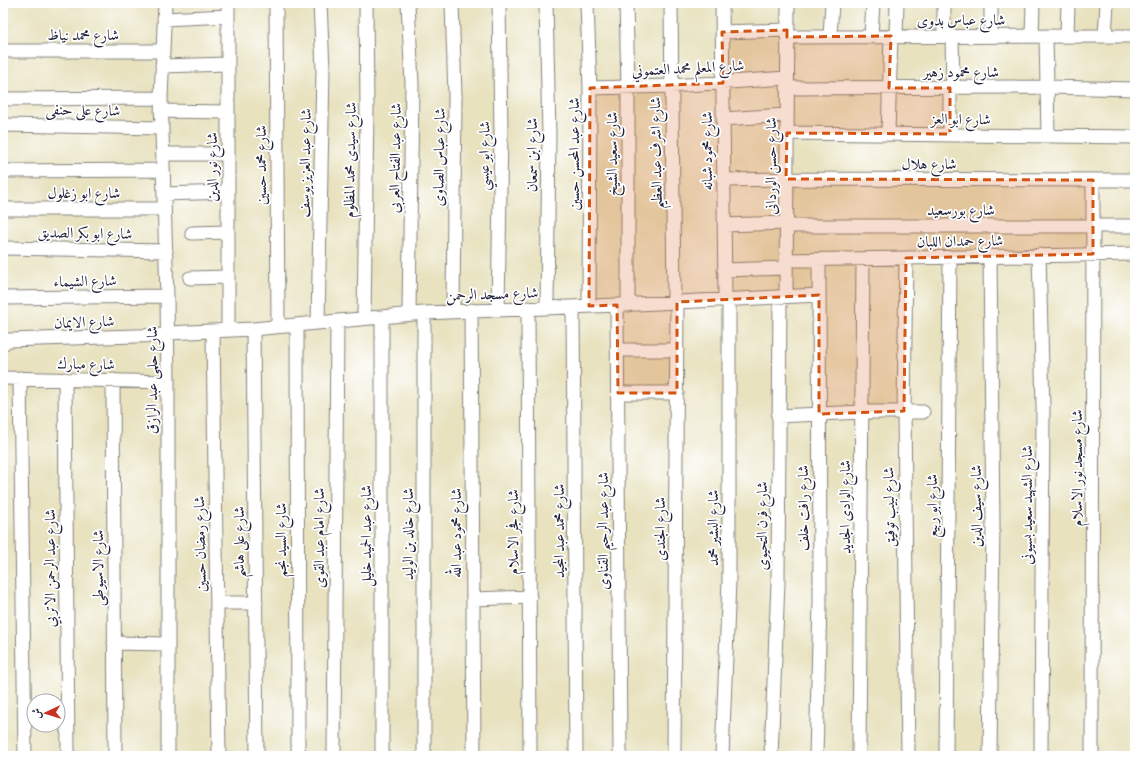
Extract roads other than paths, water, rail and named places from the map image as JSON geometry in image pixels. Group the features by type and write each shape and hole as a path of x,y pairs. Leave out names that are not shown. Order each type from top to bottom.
{"street":[{"name":"شارع حلمى عبد الرازق","path":"165,3 161,111 168,334 168,756"},
{"name":"شارع محمد حسين","path":"276,3 278,326"},
{"name":"شارع عبد العزيز يوسف","path":"318,323 323,69 320,3"},
{"name":"شارع سيدى محمد المظلوم","path":"364,318 367,109 366,3"},
{"name":"شارع عبد الفتاح العربى","path":"408,3 412,84 409,314"},
{"name":"شارع عباس الصاوى","path":"452,3 455,96 454,311"},
{"name":"شارع ابو عيسي","path":"498,309 501,133 499,3"},
{"name":"شارع ابن سمعان","path":"546,3 549,135 547,307"},
{"name":"شارع عبد المحسن حسين","path":"587,3 590,88 589,306"},
{"name":"شارع سعيد الشيخ","path":"622,305 628,87 626,3"},
{"name":"شارع اشرف عبد العظيم","path":"671,3 676,302"},
{"name":"شارع محمود شبانه","path":"722,3 724,270 727,300"},
{"name":"شارع حسن الوردانى","path":"783,296 786,264 788,3"},
{"path":"830,36 832,3"},
{"path":"871,36 873,3"},
{"path":"888,134 889,88 897,3"},
{"path":"944,3 948,36 951,88 950,134"},
{"path":"991,36 992,3"},
{"path":"1032,36 1033,3"},
{"path":"1067,36 1068,3"},
{"path":"1105,36 1107,3"},
{"path":"164,19 228,10"},
{"name":"شارع نور الدين","path":"228,10 228,330"},
{"name":"شارع عباس بدوى","path":"722,32 787,33 830,36 1135,36"},
{"path":"1046,36 1048,136"},
{"name":"شارع محمد نياظ","path":"3,51 163,51"},
{"path":"162,66 228,64"},
{"name":"شارع المعلم محمد العتموني","path":"590,88 723,83 787,83"},
{"name":"شارع محمود زهير","path":"787,83 889,88 1047,87 1135,89"},
{"path":"3,99 161,98"},
{"path":"161,111 228,112"},
{"path":"723,119 787,115"},
{"name":"شارع على حنفى","path":"3,125 162,128"},
{"name":"شارع ابو العز","path":"787,133 1135,136"},
{"path":"163,154 228,154"},
{"path":"3,171 163,170"},
{"name":"شارع هلال","path":"724,180 1135,180"},
{"name":"شارع مسجد نور الاسلام","path":"1092,756 1093,180"},
{"path":"164,194 228,192"},
{"name":"شارع ابو زغلول","path":"3,209 164,209"},
{"name":"شارع بورسعيد","path":"724,225 1135,226"},
{"path":"192,233 228,232"},
{"name":"شارع ابو بكر الصديق","path":"3,248 166,251"},
{"name":"شارع حمدان اللبان","path":"724,270 819,260 1135,254"},
{"name":"شارع الشهيد سعيد بسيونى","path":"1039,255 1043,407 1041,756"},
{"name":"شارع سيف الدين","path":"990,256 993,525 990,756"},
{"name":"شارع ابو ربيع","path":"946,756 950,257"},
{"name":"شارع لبيب توفيق","path":"906,258 904,411 908,756"},
{"name":"شارع الوادى الجديد","path":"859,756 863,259"},
{"name":"شارع رافت خلف","path":"816,756 820,604 819,260"},
{"path":"190,278 228,277"},
{"name":"شارع مسجد الرحمن","path":"168,334 212,332 454,311 622,305 819,295"},
{"name":"شارع الشيماء","path":"3,298 167,296"},
{"name":"شارع فرن التحيوى","path":"771,756 778,583 778,416 783,296"},
{"name":"شارع البشير محمد","path":"722,756 729,581 727,300"},
{"name":"شارع الجندى","path":"674,756 677,393 676,302"},
{"name":"شارع عبد الرحيم القناوى","path":"620,756 617,350 622,305"},
{"name":"شارع محمد عبد المجيد","path":"573,306 576,756"},
{"name":"شارع فجر الاسلام","path":"528,308 530,756"},
{"name":"شارع محمود عبد الله","path":"471,310 474,756"},
{"name":"شارع خالد بن الوليد","path":"424,313 424,756"},
{"name":"شارع عبد الحميد خليل","path":"382,317 382,756"},
{"name":"شارع امام عبد القوى","path":"334,756 337,321"},
{"name":"شارع السيد نجم","path":"296,325 298,756"},
{"name":"شارع على هاشم","path":"254,328 257,756"},
{"name":"شارع رمضان حسين","path":"212,332 219,756"},
{"name":"شارع الايمان","path":"3,344 8,340 168,334"},
{"path":"617,350 677,350"},
{"name":"شارع مبارك","path":"3,378 168,382"},
{"path":"20,378 25,756"},
{"name":"شارع عبد الرحمن الاتربي","path":"65,379 68,756"},
{"name":"شارع الاسيوطى","path":"113,380 114,756"},
{"path":"618,393 677,393"},
{"path":"778,416 862,412 923,412"},
{"path":"473,599 530,597"},
{"path":"216,603 256,603"},
{"path":"114,643 168,644"}]}
